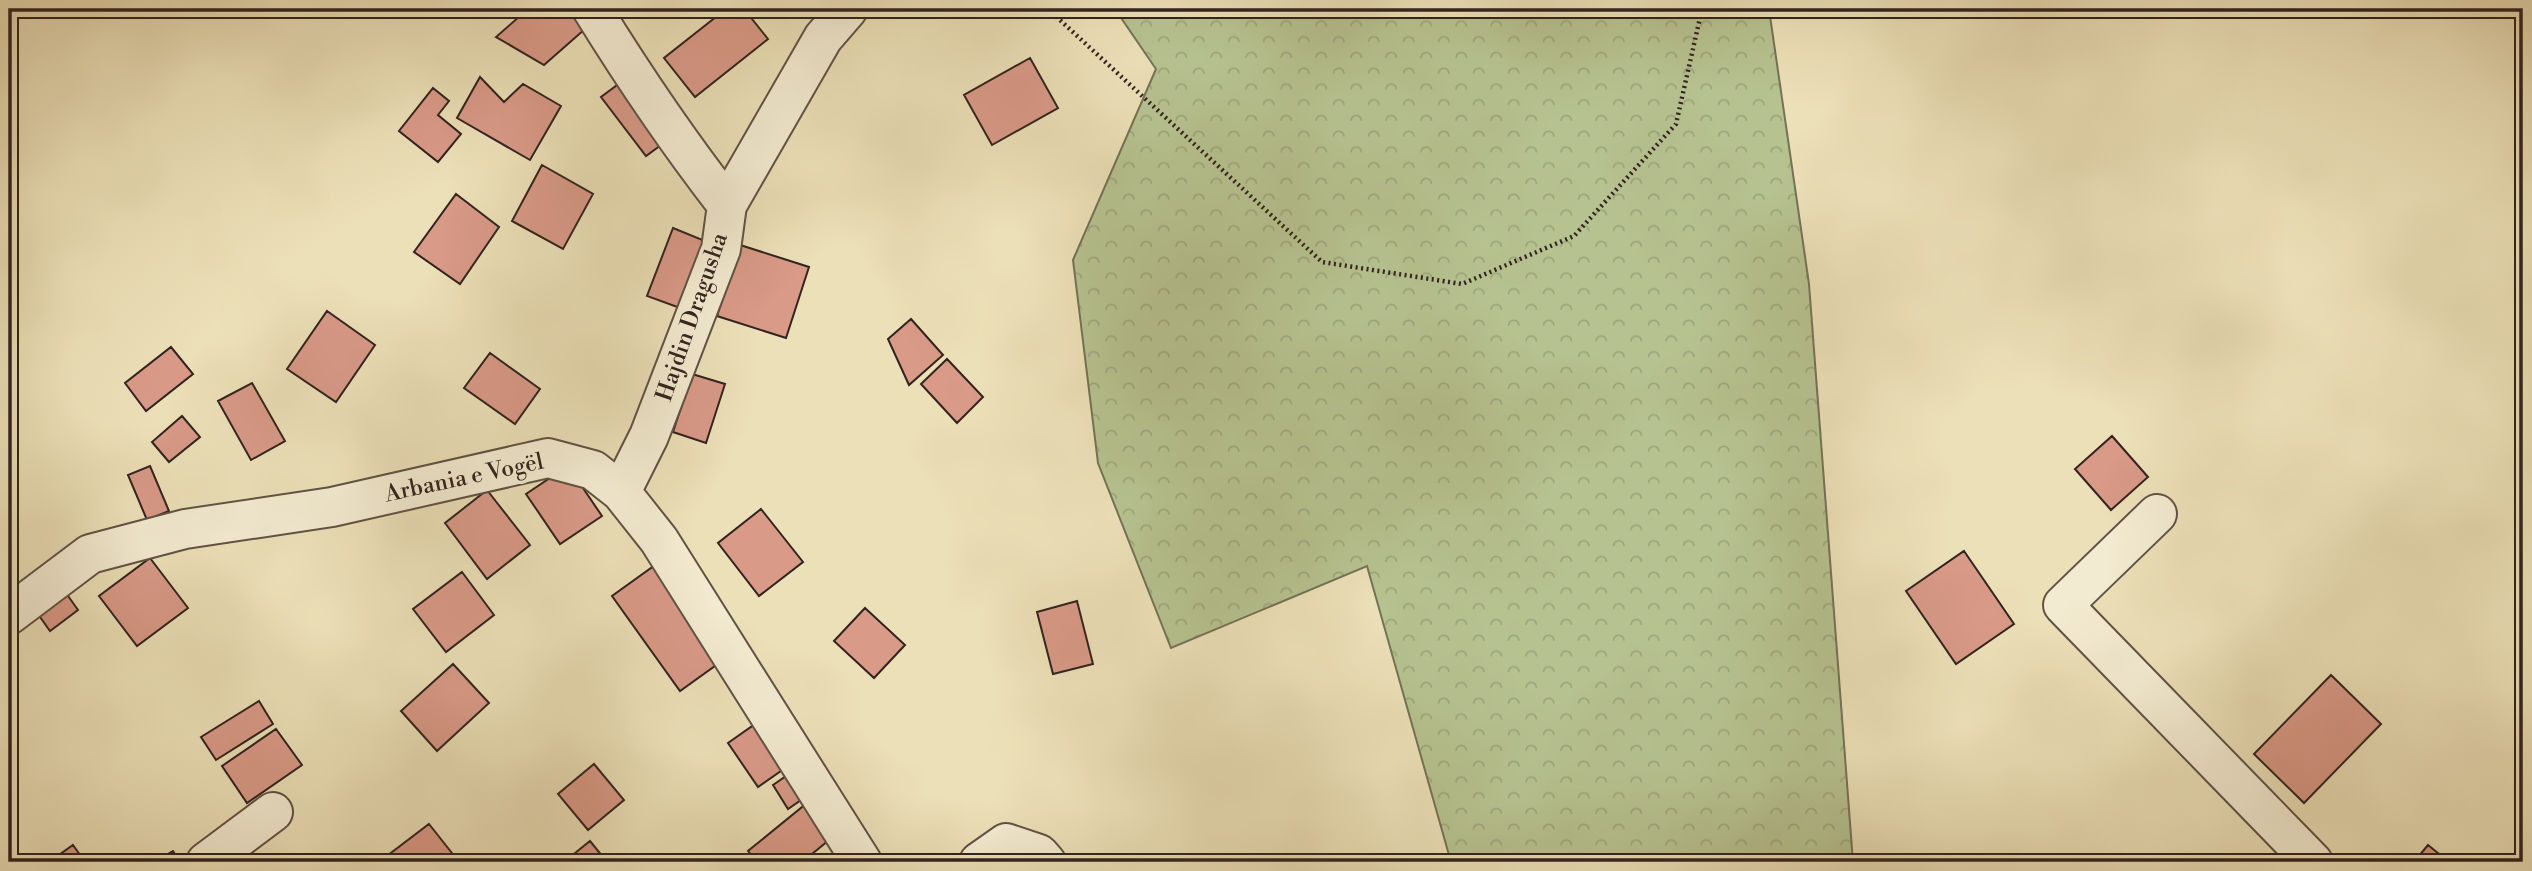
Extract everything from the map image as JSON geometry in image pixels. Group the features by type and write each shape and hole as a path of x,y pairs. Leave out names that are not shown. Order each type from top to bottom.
{"street":[{"name":"Hajdin Dragusha","path":"592,9 635,78 727,205 721,249 649,436 621,492"},
{"path":"727,205 823,38 848,9"},
{"name":"Arbania e Vogël","path":"9,615 90,554 185,528 332,507 548,458 593,470 621,492 659,540 862,862"},
{"path":"2157,514 2063,605 2313,862"},
{"path":"206,862 273,812"},
{"path":"979,862 1006,843 1039,854 1046,862"}],"path":[{"path":"1048,9 1322,262 1462,284 1574,236 1676,124 1702,9"}],"green space":[{"path":"1115,9 1769,9 1809,284 1853,862 1451,862 1367,566 1171,648 1098,463 1073,260 1156,69"}],"building":[{"path":"528,9 581,9 593,22 544,65 496,37"},
{"path":"726,9 744,9 768,39 695,97 664,58"},
{"path":"1030,58 1058,108 992,145 964,95"},
{"path":"480,77 504,102 523,84 561,106 530,160 457,118"},
{"path":"624,80 669,139 646,156 601,97"},
{"path":"433,88 449,101 438,115 461,134 438,162 399,131"},
{"path":"542,165 593,194 563,249 512,221"},
{"path":"456,194 499,227 460,284 414,252"},
{"path":"673,228 705,241 680,308 647,296"},
{"path":"737,244 809,267 786,338 717,316 739,248"},
{"path":"327,311 375,345 336,402 287,369"},
{"path":"911,319 943,355 909,385 888,339"},
{"path":"171,347 193,374 146,411 125,383"},
{"path":"490,353 540,389 515,424 464,388"},
{"path":"947,359 983,397 957,423 921,384"},
{"path":"692,374 725,384 706,443 673,432"},
{"path":"252,383 285,441 251,460 218,401"},
{"path":"182,416 200,437 169,462 152,442"},
{"path":"2112,436 2148,477 2111,510 2075,469"},
{"path":"150,466 169,511 147,520 128,475"},
{"path":"568,466 602,516 560,544 526,494"},
{"path":"487,490 530,545 487,579 445,523"},
{"path":"761,509 803,562 759,596 718,543"},
{"path":"1964,551 2014,624 1956,664 1906,591"},
{"path":"150,558 188,608 137,646 99,596"},
{"path":"658,563 726,658 680,691 612,596"},
{"path":"462,572 494,615 446,652 413,609"},
{"path":"61,586 78,610 50,631 33,607"},
{"path":"1077,601 1093,664 1053,674 1037,612"},
{"path":"865,608 905,645 874,678 834,641"},
{"path":"453,664 489,703 437,751 401,711"},
{"path":"2331,675 2381,724 2304,803 2254,754"},
{"path":"259,701 273,724 216,760 201,737"},
{"path":"758,722 788,766 758,787 728,743"},
{"path":"276,729 302,765 247,803 222,766"},
{"path":"594,764 624,800 588,830 558,794"},
{"path":"795,770 811,793 788,809 773,785"},
{"path":"807,803 834,836 802,862 757,862 748,851"},
{"path":"429,824 459,862 379,862"},
{"path":"590,841 607,862 564,862"},
{"path":"73,845 85,862 49,862"},
{"path":"2428,845 2449,862 2414,862"},
{"path":"173,851 180,862 154,862"}]}
